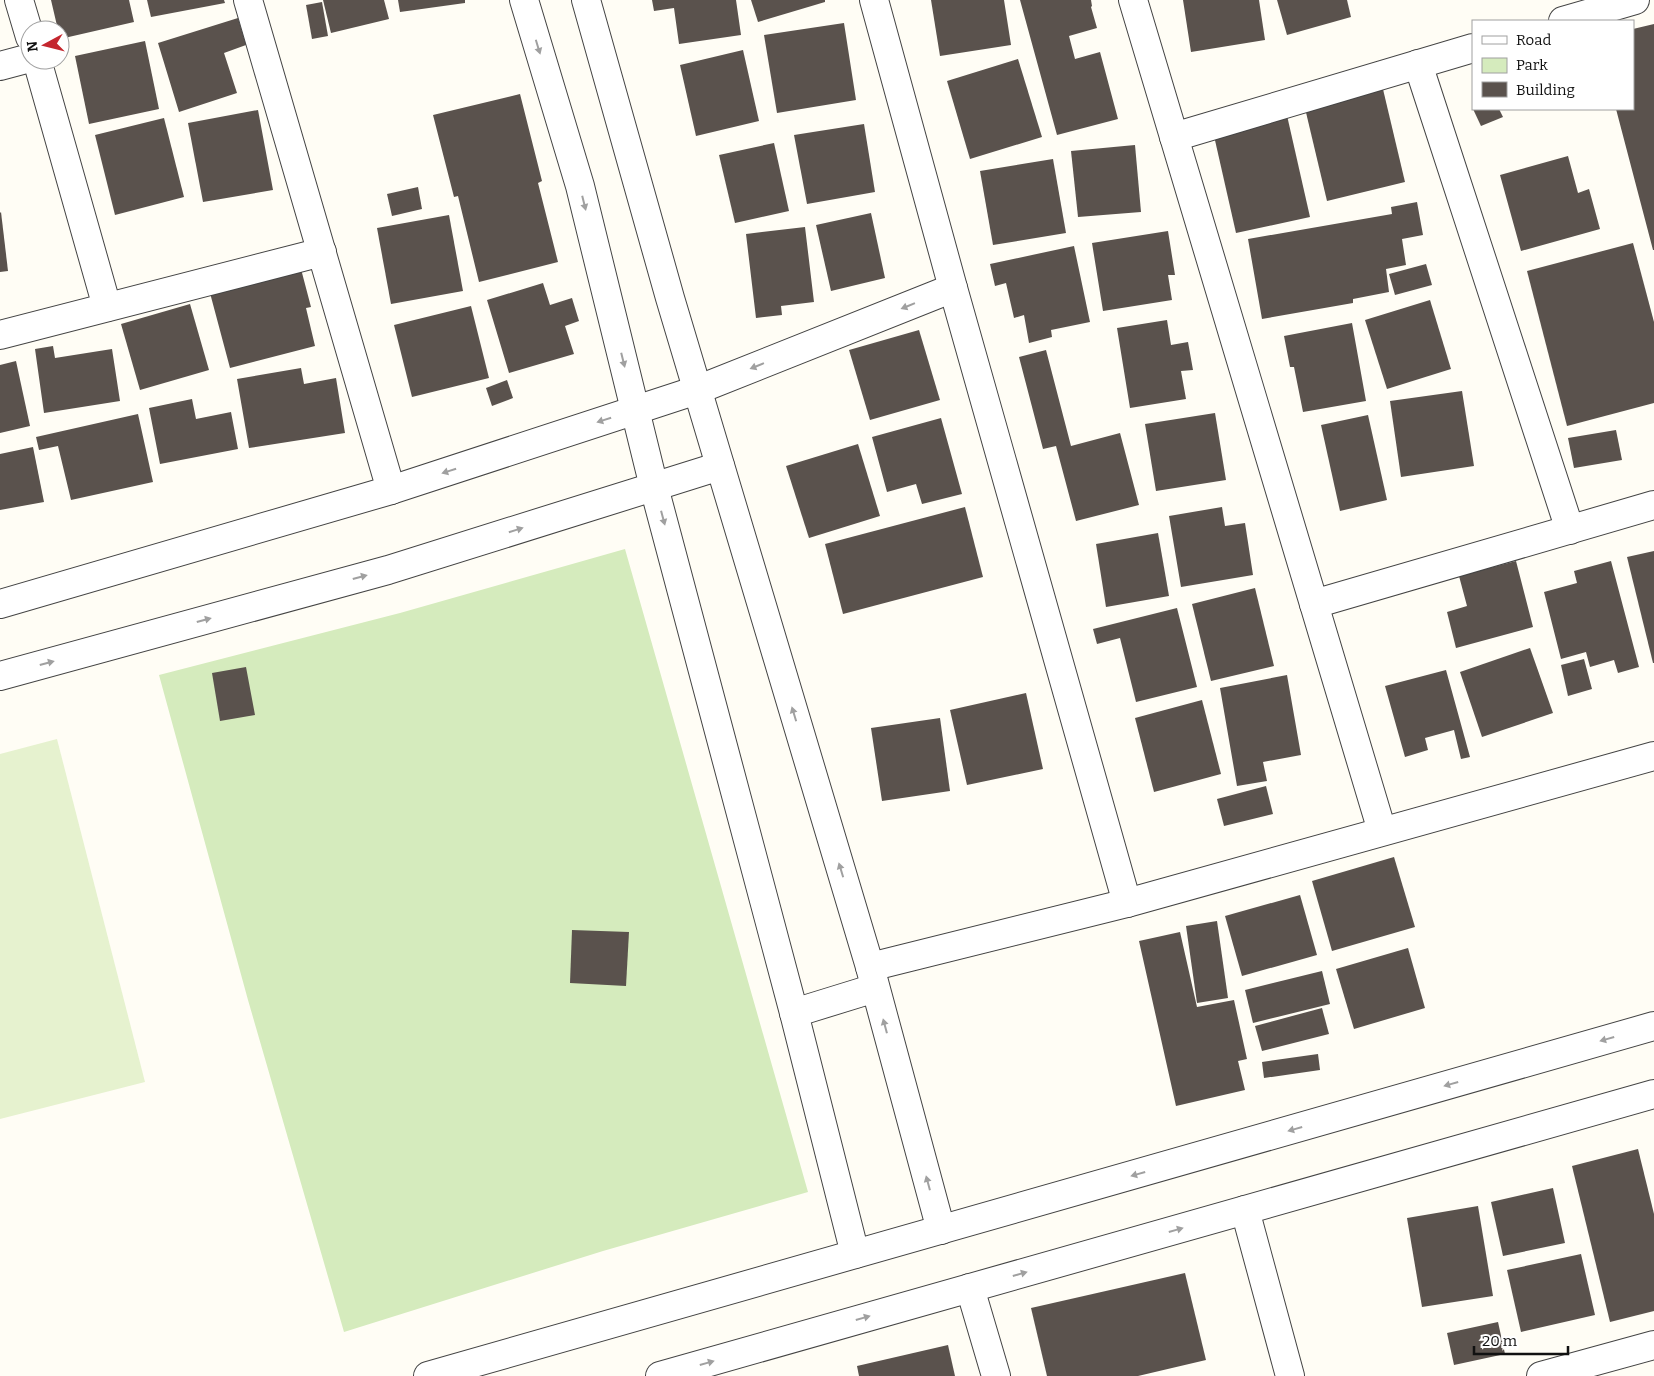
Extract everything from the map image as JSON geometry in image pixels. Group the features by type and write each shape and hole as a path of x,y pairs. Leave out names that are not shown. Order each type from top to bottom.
{"street":[{"path":"20,0 25,20"},
{"path":"248,0 391,490"},
{"path":"524,0 580,186 654,488 794,1013 855,1254"},
{"path":"586,0 697,390 872,978 942,1230"},
{"path":"874,0 953,288 1127,903"},
{"path":"1133,0 1382,832"},
{"path":"1566,20 1635,0"},
{"path":"1174,137 1472,48"},
{"path":"0,66 20,61"},
{"path":"1418,64 1570,530"},
{"path":"40,70 107,307"},
{"path":"0,335 322,252"},
{"path":"0,604 391,490 697,390 953,288"},
{"path":"0,676 388,570 720,466"},
{"path":"1314,604 1654,505"},
{"path":"794,1013 872,978 1127,903 1654,756"},
{"path":"428,1376 1654,1026"},
{"path":"660,1376 1654,1094"},
{"path":"1246,1210 1290,1376"},
{"path":"970,1288 996,1376"},
{"path":"1554,1374 1654,1345"}],"green space":[{"path":"625,549 808,1192 603,1251 344,1332 248,1000 159,675 400,613"},
{"path":"57,739 145,1082 0,1119 0,754"}],"building":[{"path":"51,0 129,0 134,22 70,37 70,20 56,20"},
{"path":"147,0 224,0 225,3 151,17"},
{"path":"323,0 384,0 389,19 331,33"},
{"path":"398,0 465,0 465,3 400,12"},
{"path":"652,0 736,0 741,35 679,44 674,8 654,11"},
{"path":"751,0 825,0 825,2 758,22"},
{"path":"931,0 1004,0 1011,45 940,56"},
{"path":"1020,0 1091,0 1097,28 1069,36 1075,59 1100,52 1118,119 1057,135"},
{"path":"1183,0 1259,0 1265,40 1191,52"},
{"path":"1277,0 1347,0 1351,17 1287,35"},
{"path":"322,2 328,36 312,39 306,5"},
{"path":"238,18 246,45 224,53 237,93 179,112 158,43"},
{"path":"844,23 856,100 777,113 764,35"},
{"path":"1654,24 1654,250 1616,110 1634,110 1634,29"},
{"path":"145,41 159,109 89,124 75,56"},
{"path":"743,50 759,121 696,136 680,65"},
{"path":"1018,59 1042,137 970,159 947,81"},
{"path":"1382,85 1405,182 1327,201 1304,104"},
{"path":"520,94 542,181 538,183 558,262 479,282 458,196 454,197 433,115"},
{"path":"258,110 273,190 203,202 188,123"},
{"path":"1473,110 1500,110 1503,117 1481,126"},
{"path":"1286,111 1310,217 1236,233 1212,127"},
{"path":"164,118 184,197 115,215 95,135"},
{"path":"864,124 875,192 807,204 794,135"},
{"path":"774,143 789,211 735,223 719,155"},
{"path":"1135,145 1141,212 1078,217 1071,151"},
{"path":"1568,156 1578,193 1589,189 1600,229 1521,251 1500,175"},
{"path":"1053,159 1066,233 993,245 980,171"},
{"path":"418,187 422,209 392,216 387,194"},
{"path":"1417,202 1423,235 1402,239 1406,265 1386,269 1389,292 1353,299 1353,303 1262,319 1248,239 1392,214 1391,207"},
{"path":"0,213 8,271 0,272"},
{"path":"871,213 885,278 831,291 816,225"},
{"path":"449,215 463,291 391,304 377,228"},
{"path":"805,227 814,302 781,306 782,315 756,318 746,234"},
{"path":"1168,231 1175,275 1168,275 1172,300 1103,311 1092,243"},
{"path":"1633,243 1654,322 1654,403 1567,426 1527,271"},
{"path":"1074,246 1090,322 1051,330 1052,337 1029,343 1024,315 1014,318 1006,283 995,286 990,264"},
{"path":"1426,264 1432,285 1395,295 1389,274"},
{"path":"301,269 311,307 306,308 315,346 230,368 210,293"},
{"path":"543,283 550,305 572,298 579,321 565,326 574,354 509,373 487,300"},
{"path":"1430,300 1451,369 1387,389 1365,320"},
{"path":"190,304 209,370 140,390 121,324"},
{"path":"471,306 489,378 412,397 394,325"},
{"path":"1167,320 1171,345 1188,342 1193,370 1181,371 1186,399 1130,408 1117,328"},
{"path":"1352,323 1366,401 1303,412 1294,367 1290,367 1284,336"},
{"path":"919,330 940,400 870,420 849,350"},
{"path":"53,346 55,358 112,349 120,401 44,413 35,349"},
{"path":"1046,350 1071,446 1120,433 1139,505 1076,521 1056,446 1043,449 1019,357"},
{"path":"16,361 30,426 0,433 0,365"},
{"path":"301,368 304,384 336,378 345,433 249,448 237,379"},
{"path":"507,380 513,398 492,406 486,388"},
{"path":"1462,391 1474,466 1401,477 1390,401"},
{"path":"192,399 196,419 231,412 238,449 160,464 149,408"},
{"path":"1215,413 1226,480 1156,491 1145,424"},
{"path":"138,414 153,482 71,500 58,446 39,450 36,437"},
{"path":"1368,415 1387,500 1340,511 1321,425"},
{"path":"941,418 962,494 922,504 916,484 887,492 872,437"},
{"path":"1616,430 1622,460 1574,468 1568,438"},
{"path":"858,444 880,516 809,538 786,466"},
{"path":"33,447 44,502 0,510 0,454"},
{"path":"965,507 983,577 843,614 825,544"},
{"path":"1222,507 1225,526 1245,523 1253,575 1181,587 1169,516"},
{"path":"1158,533 1169,596 1106,607 1096,544"},
{"path":"1654,551 1654,663 1653,663 1627,557"},
{"path":"1516,561 1533,627 1456,648 1447,612 1467,606 1459,576"},
{"path":"1611,561 1639,667 1618,673 1614,660 1590,667 1586,652 1561,659 1544,592 1577,583 1574,571"},
{"path":"1255,588 1274,666 1211,681 1192,604"},
{"path":"1177,608 1197,687 1136,702 1120,638 1097,644 1093,629"},
{"path":"1530,648 1553,713 1482,737 1460,672"},
{"path":"1584,659 1592,689 1568,696 1561,665"},
{"path":"246,667 255,715 220,721 212,673"},
{"path":"1446,670 1470,757 1461,759 1454,730 1425,738 1428,750 1405,757 1385,686"},
{"path":"1287,675 1301,755 1263,762 1267,781 1237,786 1220,688"},
{"path":"1026,693 1043,769 967,785 950,710"},
{"path":"1202,700 1221,774 1154,792 1135,718"},
{"path":"940,718 950,791 882,801 871,728"},
{"path":"1266,786 1273,814 1224,826 1217,799"},
{"path":"1394,857 1415,927 1332,951 1312,881"},
{"path":"1300,895 1317,955 1242,976 1225,916"},
{"path":"1217,921 1228,998 1197,1003 1186,926"},
{"path":"572,930 629,932 626,986 570,983"},
{"path":"1180,932 1197,1007 1234,1000 1247,1059 1238,1061 1245,1090 1176,1106 1139,941"},
{"path":"1408,948 1425,1008 1354,1029 1336,969"},
{"path":"1322,971 1330,1004 1253,1023 1245,990"},
{"path":"1322,1008 1329,1034 1262,1051 1255,1026"},
{"path":"1318,1054 1320,1070 1264,1078 1262,1062"},
{"path":"1638,1149 1654,1214 1654,1311 1610,1322 1572,1166"},
{"path":"1553,1188 1565,1243 1503,1256 1491,1202"},
{"path":"1478,1206 1493,1296 1422,1307 1407,1218"},
{"path":"1581,1254 1595,1315 1521,1332 1507,1270"},
{"path":"1185,1273 1206,1360 1138,1376 1047,1376 1031,1308"},
{"path":"1498,1322 1505,1354 1454,1365 1447,1333"},
{"path":"948,1345 955,1376 859,1376 857,1366"}]}
